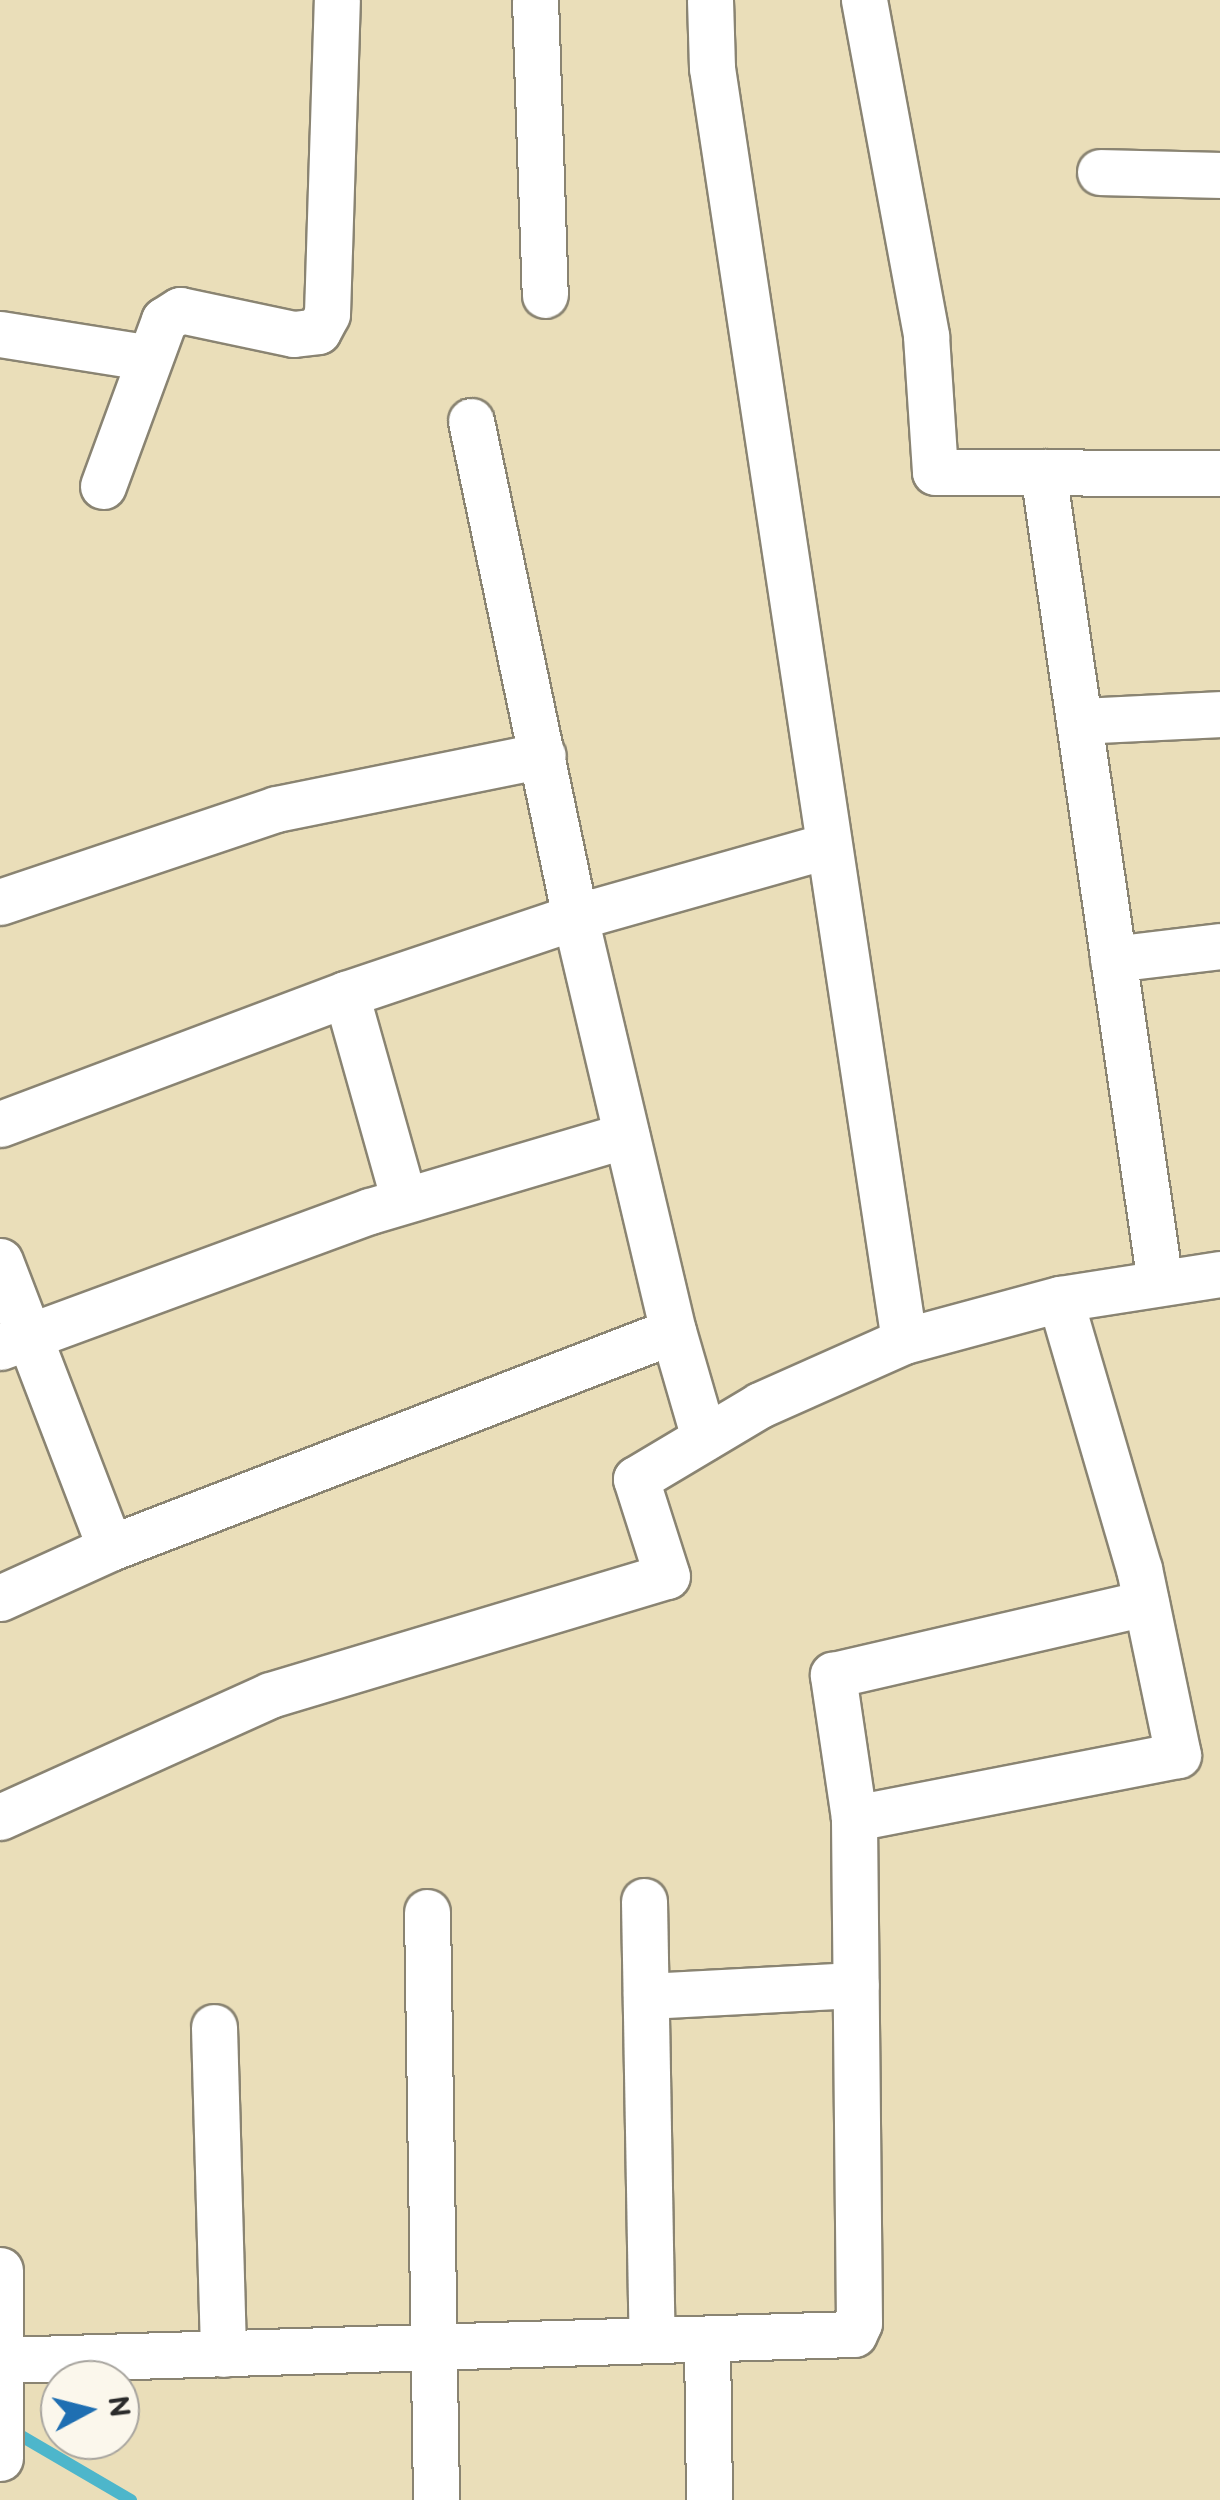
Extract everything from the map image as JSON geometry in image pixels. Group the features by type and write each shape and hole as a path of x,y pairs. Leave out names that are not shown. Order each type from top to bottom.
{"street":[{"path":"104,486 146,357 164,320 180,310 262,330 318,331 327,314 337,0"},
{"path":"535,0 544,294"},
{"path":"710,0 712,68 826,846 904,1342"},
{"path":"864,0 926,336 935,472 1220,473"},
{"path":"1100,172 1220,175"},
{"path":"0,334 146,357"},
{"path":"472,421 576,918 672,1331 704,1438"},
{"path":"1043,472 1160,1283"},
{"path":"1079,720 1220,714"},
{"path":"0,902 276,809 543,755"},
{"path":"0,1124 346,994 576,918 826,846"},
{"path":"1113,959 1220,946"},
{"path":"346,994 404,1200"},
{"path":"12,1342 404,1200 626,1135"},
{"path":"0,1262 12,1342 110,1548"},
{"path":"0,1817 270,1695 667,1576 636,1479 760,1405 904,1342 1060,1299 1220,1274"},
{"path":"854,1818 1178,1755 1146,1603 1060,1299"},
{"path":"0,1598 110,1548 672,1331"},
{"path":"1,2378 223,2354 434,2345 842,2338 860,2323 854,1818 832,1676 1146,1603"},
{"path":"644,1901 652,2340"},
{"path":"427,1912 436,2500"},
{"path":"646,1996 856,1985"},
{"path":"214,2027 223,2354"},
{"path":"0,2270 0,2458"},
{"path":"707,2339 709,2500"}],"waterway":[{"path":"11,2430 131,2500"}]}
